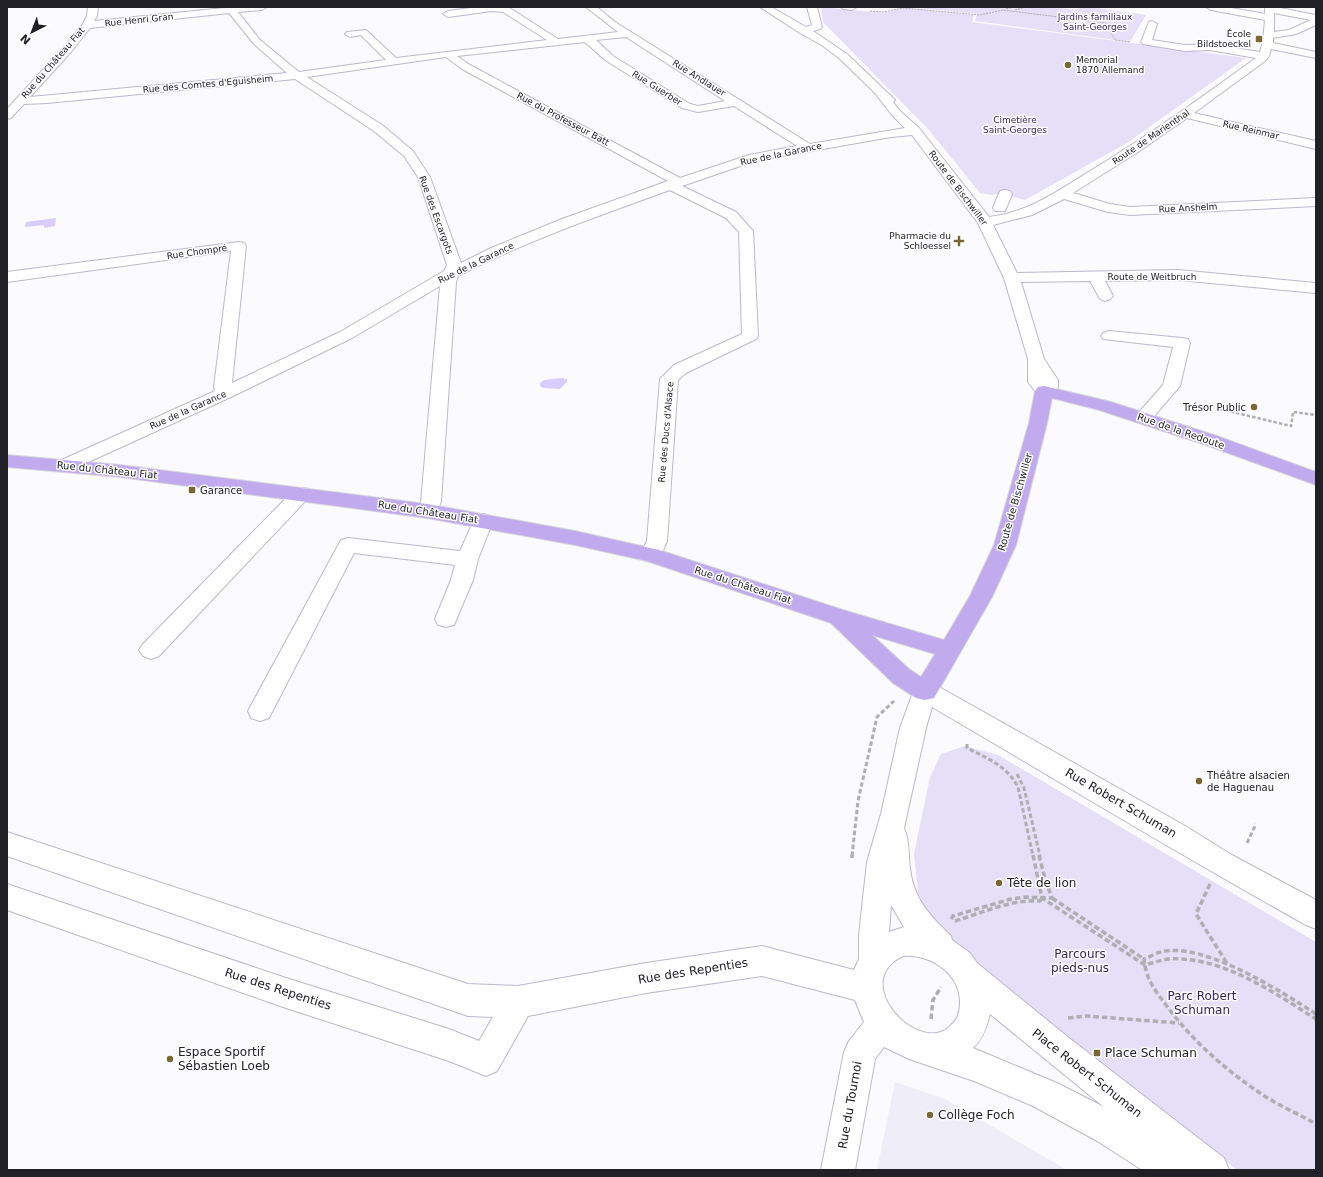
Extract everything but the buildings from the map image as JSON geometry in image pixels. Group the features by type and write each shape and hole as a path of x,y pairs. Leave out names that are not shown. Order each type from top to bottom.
{"main road":[{"name":"Rue de la Redoute","path":"1044,391 1090,401 1143,418 1210,440 1316,479"},
{"name":"Route de Bischwiller","path":"925,691 981,596 1005,545 1038,423 1044,391"},
{"name":"Rue du Château Fiat","path":"8,462 64,466 302,494 427,511 576,538 651,555 836,616 948,650"},
{"name":"Rue du Château Fiat","path":"836,616 901,676 925,691"}],"street":[{"name":"Rue du Château Fiat","path":"7,116 67,50 87,25 92,16 93,7"},
{"name":"Rue Henri Gran","path":"87,25 230,9 262,7"},
{"name":"Rue Andlauer","path":"591,7 627,34 808,148"},
{"name":"Route de Bischwiller","path":"765,7 827,44 843,56 878,89 898,116 915,131 985,222 1012,278 1036,359 1037,382 1044,391"},
{"path":"803,31 817,27 812,7"},
{"path":"846,7 852,8"},
{"path":"1211,7 1269,11 1316,20"},
{"path":"448,14 492,8 505,9 555,42"},
{"name":"Rue des Escargots","path":"230,9 257,42 288,69 378,128 409,154 424,177 454,265 448,282 431,502 427,511"},
{"path":"1266,45 1269,11"},
{"path":"1266,45 1316,20"},
{"path":"1152,24 1146,42 1185,48 1266,45 1316,55"},
{"path":"350,34 363,32 394,62"},
{"name":"Rue des Comtes d'Eguisheim","path":"20,101 55,99 297,75 448,54 627,34"},
{"name":"Rue Guerber","path":"587,38 609,58 686,106 698,109 736,102"},
{"name":"Route de Marienthal","path":"985,222 1011,219 1030,211 1062,194 1137,149 1261,60 1266,45"},
{"name":"Rue du Professeur Batt","path":"448,54 466,67 675,184"},
{"name":"Rue Reinmar","path":"1185,114 1316,145"},
{"name":"Rue de la Garance","path":"64,466 225,393 346,335 452,273 496,251 567,222 753,158 891,133 915,131"},
{"name":"Rue des Ducs d'Alsace","path":"651,555 657,541 669,379 680,369 750,336 746,231 731,215 675,184"},
{"path":"1000,208 1005,194"},
{"name":"Rue Anshelm","path":"1062,194 1108,208 1130,211 1316,202"},
{"name":"Rue Chompré","path":"7,277 239,246 223,387 225,393"},
{"name":"Route de Weitbruch","path":"1012,278 1178,275 1316,288"},
{"path":"1096,277 1105,296"},
{"path":"1110,336 1182,343 1171,386 1143,418"},
{"path":"151,650 202,595 254,546 302,494"},
{"path":"446,619 462,580 467,559 483,521"},
{"path":"260,711 348,545 467,559"},
{"name":"Place Robert Schuman","path":"874,959 874,935 881,862 894,814 913,728 925,691"},
{"name":"Rue Robert Schuman","path":"925,691 1177,836 1220,863 1316,915"},
{"name":"Place Robert Schuman","path":"894,814 896,866 903,900 922,929 1009,1010 1077,1066 1212,1170"},
{"name":"Rue des Repenties","path":"7,844 468,1000 518,1002 646,978 762,961 866,988"},
{"name":"Rue des Repenties","path":"7,897 279,990 449,1046 486,1060 518,1002"},
{"name":"Place Robert Schuman","path":"928,1049 946,1047 958,1041 969,1030 975,1015 976,998 956,962 931,945 917,941 901,942 886,948 874,959 868,972 866,988 871,1006 882,1024 901,1039 928,1049 1001,1075 1035,1090 1082,1114 1127,1140 1172,1170"},
{"name":"Rue du Tournoi","path":"838,1170 860,1052 882,1024"}],"path":[{"path":"852,8 884,12 904,7 980,15 1012,7"},
{"path":"1012,11 1026,7"},
{"path":"1003,10 1106,23 1116,40 1130,42"},
{"path":"1220,409 1291,426 1293,412 1316,415"},
{"path":"967,740 967,748 1003,767 1015,779 1042,898 1145,965"},
{"path":"972,745 994,756"},
{"path":"1012,768 1020,779 1024,788 1045,879 1052,898"},
{"path":"1246,843 1256,824"},
{"path":"1211,882 1196,914 1229,965"},
{"path":"951,923 953,916 1011,899 1025,897 1052,898 1144,959 1145,972 1152,987 1179,1023 1200,1045 1241,1080 1277,1103 1316,1124"},
{"path":"1144,959 1153,953 1167,950 1198,954 1229,965 1252,976 1316,1014"},
{"path":"1145,965 1158,960 1172,959 1198,961 1217,966 1273,993 1316,1019"},
{"path":"1064,1017 1070,1019 1086,1016 1179,1023"}],"shaded area":[{"path":"56,218 55,226 44,228 44,225 25,227 26,222"},
{"path":"561,378 567,379 567,382 560,389 543,388 540,386 540,383 544,380"},
{"name":"Collège Foch","path":"895,1082 945,1099 1067,1170 877,1170"}],"green space":[{"name":"Cimetière Saint-Georges","path":"821,7 884,13 904,8 974,15 972,22 1246,58 1127,143 1025,200 1000,193 993,195 980,193 929,130 823,22"},
{"name":"Jardins familiaux Saint-Georges","path":"907,7 1051,7 1076,10 1082,7 1089,7 1146,15 1130,42 975,21 977,14"},
{"name":"Parc Robert Schuman","path":"965,746 998,755 1316,942 1316,1170 1237,1170 1145,1099 1057,1035 961,949 931,918 918,893 914,854 930,777 941,754"}],"place":[{"name":"École Bildstoeckel","path":"1259,39"},
{"name":"Memorial 1870 Allemand","path":"1068,65"},
{"name":"Pharmacie du Schloessel","path":"959,241"},
{"name":"Trésor Public","path":"1254,407"},
{"name":"Garance","path":"192,490"},
{"name":"Théâtre alsacien de Haguenau","path":"1199,781"},
{"name":"Tête de lion","path":"999,883"},
{"name":"Place Schuman","path":"1097,1053"},
{"name":"Espace Sportif Sébastien Loeb","path":"170,1059"},
{"name":"Collège Foch","path":"930,1115"}],"park label":[{"name":"Parcours pieds-nus","path":"1080,961"}]}
